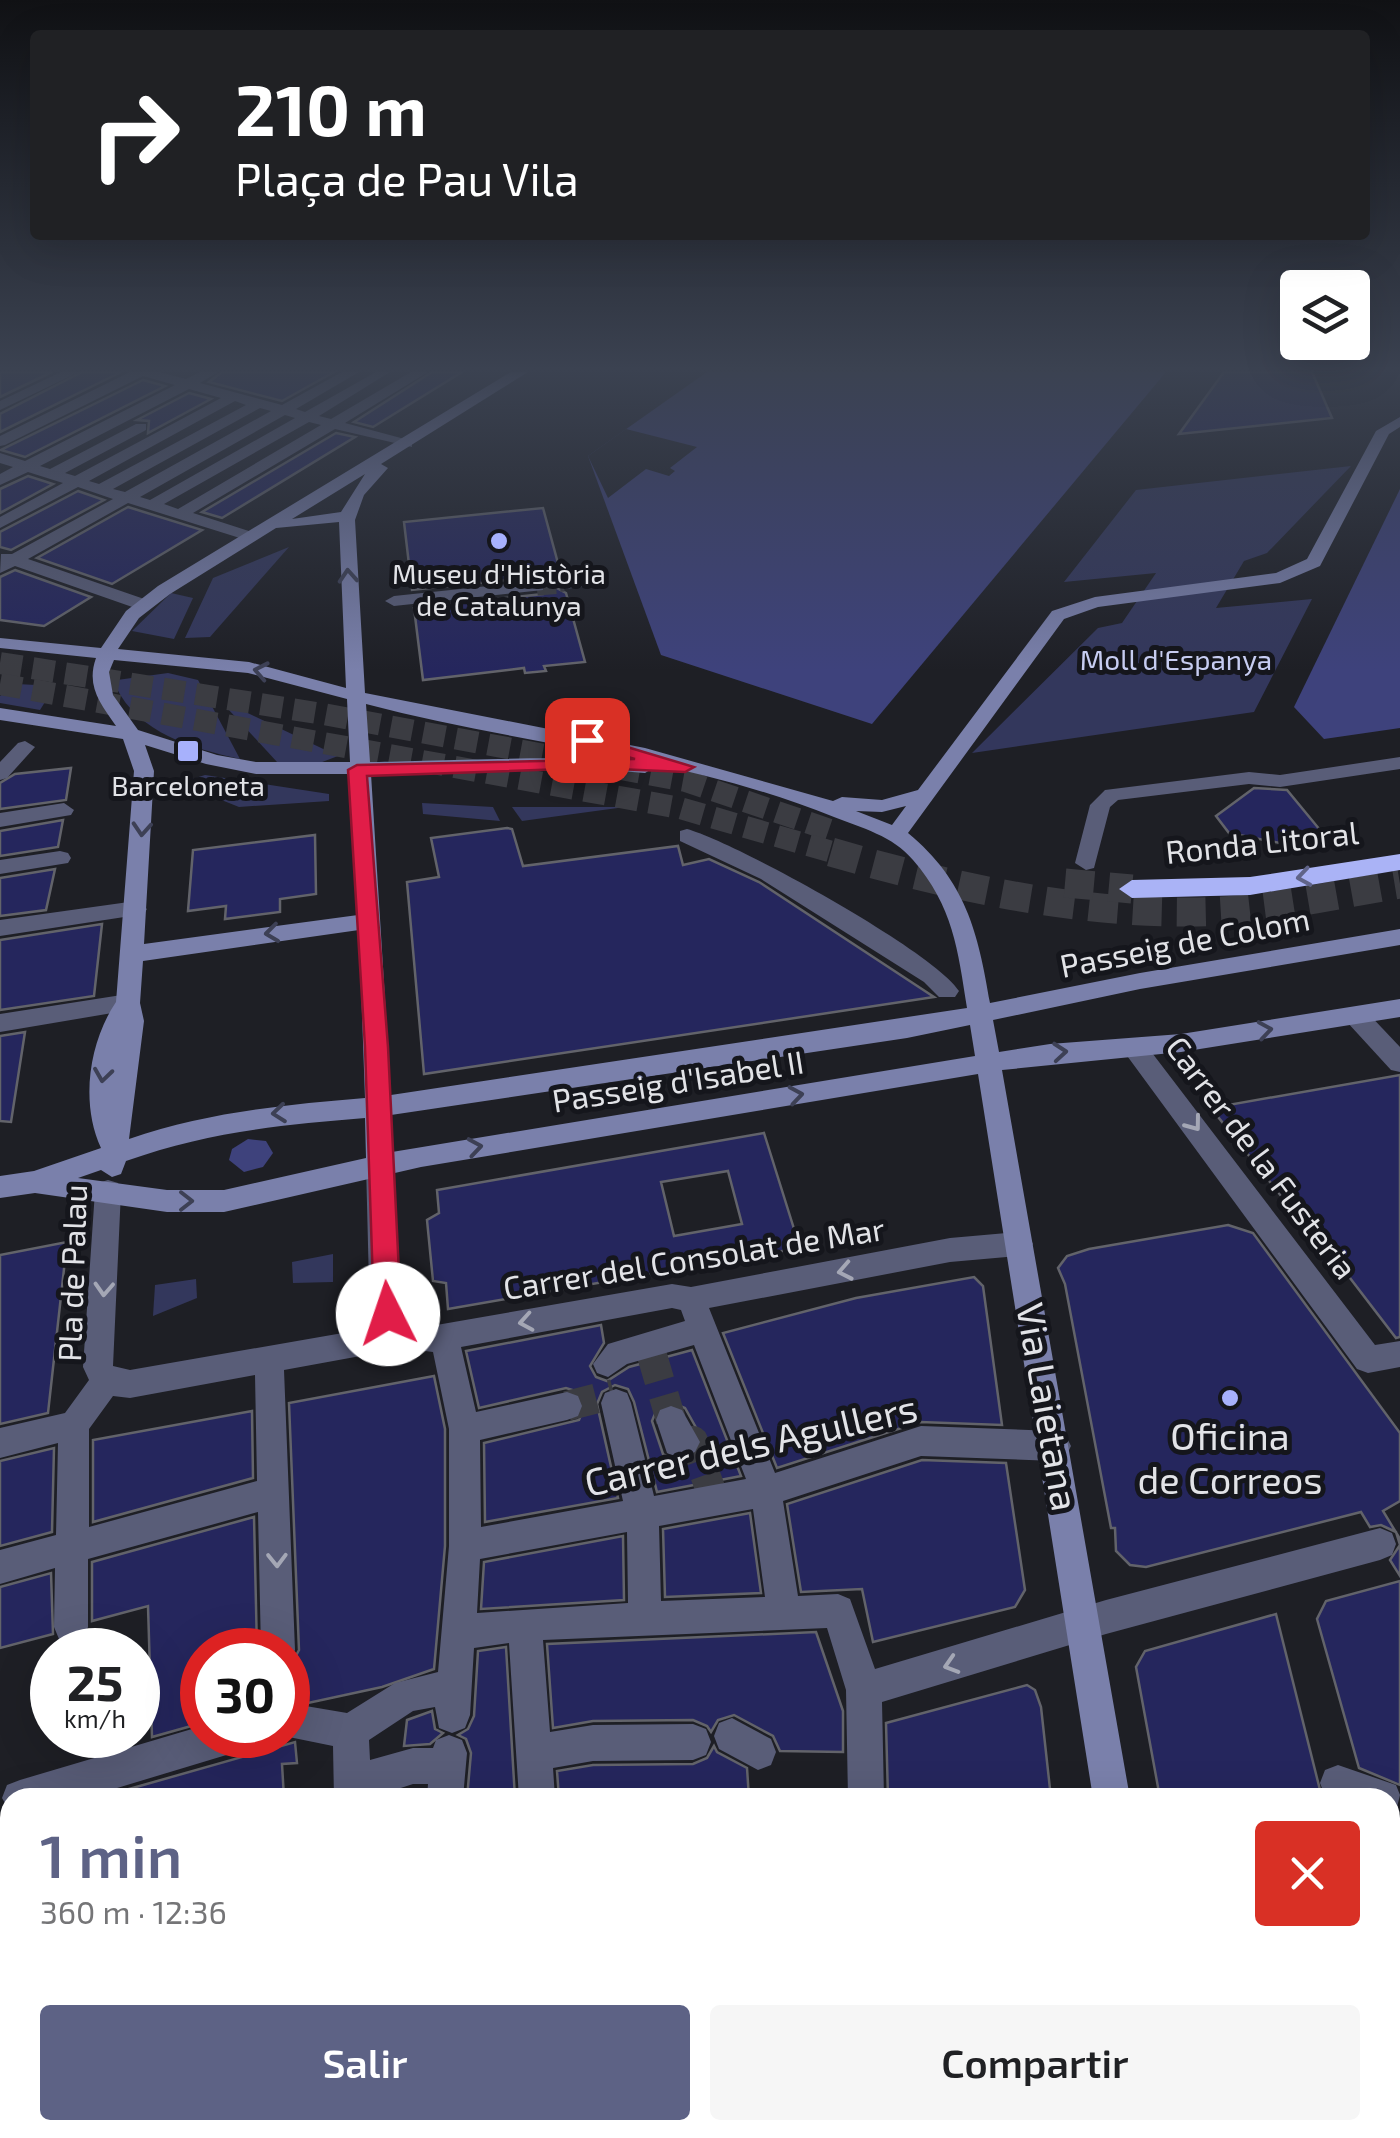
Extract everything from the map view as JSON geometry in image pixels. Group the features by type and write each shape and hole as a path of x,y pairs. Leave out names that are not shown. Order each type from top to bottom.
{"highway":[{"name":"Ronda Litoral","path":"1132,888 1250,886 1400,862"}],"street":[{"path":"45,472 180,514 257,532 346,521"},
{"path":"52,474 56,472"},
{"path":"0,523 96,472"},
{"path":"102,489 134,472"},
{"path":"5,561 175,472"},
{"path":"152,506 212,472"},
{"path":"180,514 252,472"},
{"path":"132,734 104,695 100,672 106,653 132,616 354,472"},
{"path":"374,472 358,490 346,521 388,1314 382,1332"},
{"path":"0,644 248,668 355,696 602,744 808,800 896,834 1041,633 1065,611 1095,602 1280,578 1310,567 1361,472"},
{"path":"5,561 144,605"},
{"path":"564,584 585,582"},
{"path":"394,601 537,586"},
{"path":"0,714 132,734 213,760 256,768 357,770 594,762 685,767"},
{"name":"Pla de Palau","path":"132,734 142,758 145,787 128,1004 132,1020 108,1191 98,1366 106,1382 130,1384 366,1342 382,1332"},
{"path":"0,774 25,748"},
{"path":"1086,863 1100,805 1112,794 1250,778 1280,781 1400,764"},
{"path":"808,800 882,806 923,795"},
{"path":"0,820 64,810"},
{"name":"Via Laietana","path":"896,834 919,853 955,901 982,1016 1110,1788"},
{"path":"687,836 729,854 816,904 932,976 948,991"},
{"path":"0,868 60,858"},
{"path":"0,928 136,909"},
{"path":"132,954 369,921"},
{"name":"Passeig de Colom","path":"982,1016 1140,981 1400,937"},
{"path":"0,1023 128,1004"},
{"path":"988,1064 1400,1008"},
{"name":"Passeig d'Isabel II","path":"34,1182 114,1152 245,1118 377,1107 982,1016"},
{"path":"1356,1016 1400,1062"},
{"name":"Carrer de la Fusteria","path":"1134,1047 1368,1360 1400,1354"},
{"name":"Passeig d'Isabel II","path":"34,1182 167,1201 224,1200 320,1182 379,1164 988,1064"},
{"path":"0,1187 34,1182"},
{"name":"Carrer del Consolat de Mar","path":"382,1332 418,1340 672,1296 691,1300 950,1250 1019,1244"},
{"path":"691,1300 766,1491 784,1614"},
{"path":"638,1301 651,1346"},
{"path":"608,1364 618,1352 700,1330"},
{"path":"443,1747 465,1546 464,1430 444,1336"},
{"path":"269,1358 278,1628"},
{"path":"71,1627 74,1426 106,1382"},
{"path":"616,1404 642,1516 645,1619"},
{"path":"464,1430 568,1406"},
{"path":"0,1443 74,1426"},
{"name":"Carrer dels Agullers","path":"465,1546 642,1516 712,1494 766,1491 921,1442 1055,1446"},
{"path":"0,1567 276,1492"},
{"path":"864,1690 1083,1624 1380,1544"},
{"path":"456,1633 524,1624 838,1611 864,1690 866,1788"},
{"path":"524,1624 536,1788"},
{"path":"310,1724 351,1731 407,1695 443,1747"},
{"path":"351,1731 352,1788"},
{"path":"534,1753 593,1742 693,1742"},
{"path":"356,1788 443,1747"},
{"path":"54,1788 180,1751"},
{"path":"1338,1783 1353,1788"}],"green space":[{"name":"Moll d'Espanya","path":"1299,472 1345,472 1267,553 1244,561 1216,608 1312,599 1254,712 972,753 1098,628 1122,623 1156,573 1064,582 1136,490"},
{"path":"289,547 210,637 185,638 213,578"},
{"path":"171,593 193,598 174,639 132,631"},
{"path":"168,673 198,680 240,759 186,744 153,727 138,716 116,687 117,680"},
{"path":"17,684 55,686 40,710 0,703 0,696"},
{"path":"229,704 338,756 317,764 277,762 228,709"},
{"path":"205,775 329,794 329,801 239,807 179,783"},
{"path":"422,803 493,807 500,821 423,814"},
{"path":"512,807 625,807 522,821"},
{"path":"333,1254 333,1282 293,1283 292,1262"},
{"path":"196,1279 197,1298 153,1316 155,1285"}],"shaded area":[{"path":"594,472 1083,472 872,724 661,655"},
{"path":"1400,489 1400,728 1324,739 1294,707"},
{"path":"248,1139 266,1141 273,1153 263,1167 244,1172 229,1160 232,1149"}],"pier":[{"path":"596,472 642,472 608,498"}],"building":[{"path":"270,472 298,472 222,518 202,512"},
{"path":"28,476 53,484 0,513 0,489"},
{"path":"78,491 104,500 11,550 0,547 0,532"},
{"path":"128,507 202,530 112,584 37,558"},
{"path":"543,508 562,578 551,585 566,593 585,662 544,666 546,671 525,673 524,668 423,680 414,608 543,594 547,582 537,577 412,590 404,522"},
{"path":"15,570 91,597 44,626 0,620 0,577"},
{"path":"71,768 66,800 0,809 0,783 15,774"},
{"path":"1254,788 1287,790 1325,836 1310,849 1229,833 1216,816"},
{"path":"63,820 58,847 0,856 0,831"},
{"path":"512,829 523,866 678,846 683,865 709,859 759,882 934,997 424,1074 407,882 439,877 431,838"},
{"path":"315,835 316,894 280,899 280,912 225,919 226,906 188,911 193,850"},
{"path":"55,869 46,910 0,916 0,878"},
{"path":"102,924 94,996 0,1010 0,940"},
{"path":"25,1032 11,1122 0,1121 0,1036"},
{"path":"1400,1075 1400,1337 1396,1338 1291,1201 1286,1202 1211,1108"},
{"path":"764,1133 800,1248 448,1309 446,1283 433,1281 427,1220 439,1213 437,1190","holes":["728,1171 742,1224 674,1236 661,1182"]},
{"name":"Oficina de Correos","path":"1228,1225 1253,1233 1400,1433 1400,1501 1383,1511 1396,1532 1381,1525 1370,1527 1361,1512 1146,1567 1130,1565 1116,1551 1115,1528 1111,1528 1065,1284 1058,1268 1067,1256 1089,1249"},
{"path":"67,1242 48,1413 0,1424 0,1255"},
{"path":"974,1277 983,1286 1002,1425 920,1422 777,1468 723,1333 856,1298"},
{"path":"601,1325 604,1343 590,1366 596,1377 607,1381 629,1367 692,1350 741,1476 657,1492 634,1402 628,1389 615,1385 602,1392 597,1404 618,1498 485,1522 484,1443 579,1420 585,1405 579,1392 566,1388 479,1408 466,1351","holes":["670,1402 685,1408 703,1440 698,1454 679,1462 663,1454 652,1421 657,1409"]},
{"path":"434,1376 445,1429 445,1546 434,1669 382,1687 310,1703 310,1628 298,1628 289,1403"},
{"path":"252,1411 253,1478 93,1522 93,1440"},
{"path":"54,1448 52,1532 0,1546 0,1461"},
{"path":"922,1460 1006,1463 1025,1590 1015,1607 873,1642 862,1589 801,1592 787,1504"},
{"path":"750,1513 761,1593 665,1597 663,1529"},
{"path":"254,1517 257,1628 180,1628 180,1729 160,1735 160,1628 149,1628 148,1606 92,1621 92,1562"},
{"path":"623,1536 624,1600 481,1609 484,1562"},
{"path":"1400,1545 1400,1576 1390,1560"},
{"path":"51,1573 53,1628 30,1628 30,1640 0,1648 0,1587"},
{"path":"1400,1581 1400,1785 1359,1768 1317,1619 1326,1601"},
{"path":"1276,1614 1320,1788 1158,1788 1136,1667 1145,1651"},
{"path":"816,1632 843,1711 843,1752 780,1751 773,1736 734,1715 718,1720 711,1732 693,1720 593,1721 553,1728 547,1644"},
{"path":"506,1647 514,1788 468,1788 471,1753 466,1739 458,1735 468,1729 474,1716 478,1651"},
{"path":"1027,1685 1035,1690 1041,1707 1050,1788 888,1788 886,1723"},
{"path":"432,1711 435,1729 443,1733 430,1744 404,1746 407,1720"},
{"path":"714,1746 717,1752 747,1768 748,1788 558,1788 557,1771 593,1765 693,1764 707,1758"},
{"path":"239,1758 297,1758 297,1763 282,1764 283,1788 133,1788"}],"tunnel":[{"path":"563,584 537,586 564,584"},
{"path":"0,663 323,714 686,781 836,832"},
{"path":"0,684 680,808 839,854"},
{"path":"831,852 1012,896 1151,911 1248,909 1400,884"},
{"path":"1065,883 1132,889"},
{"path":"651,1352 671,1420"},
{"path":"567,1406 614,1394"},
{"path":"684,1442 693,1441 710,1488"}],"place":[{"name":"Museu d'Història de Catalunya","path":"499,541"},
{"name":"Barceloneta","path":"188,751"},
{"name":"Oficina de Correos","path":"1230,1398"}],"route":[{"path":"388,1314 376,1047 357,770 594,762 685,767 587,740"}]}
